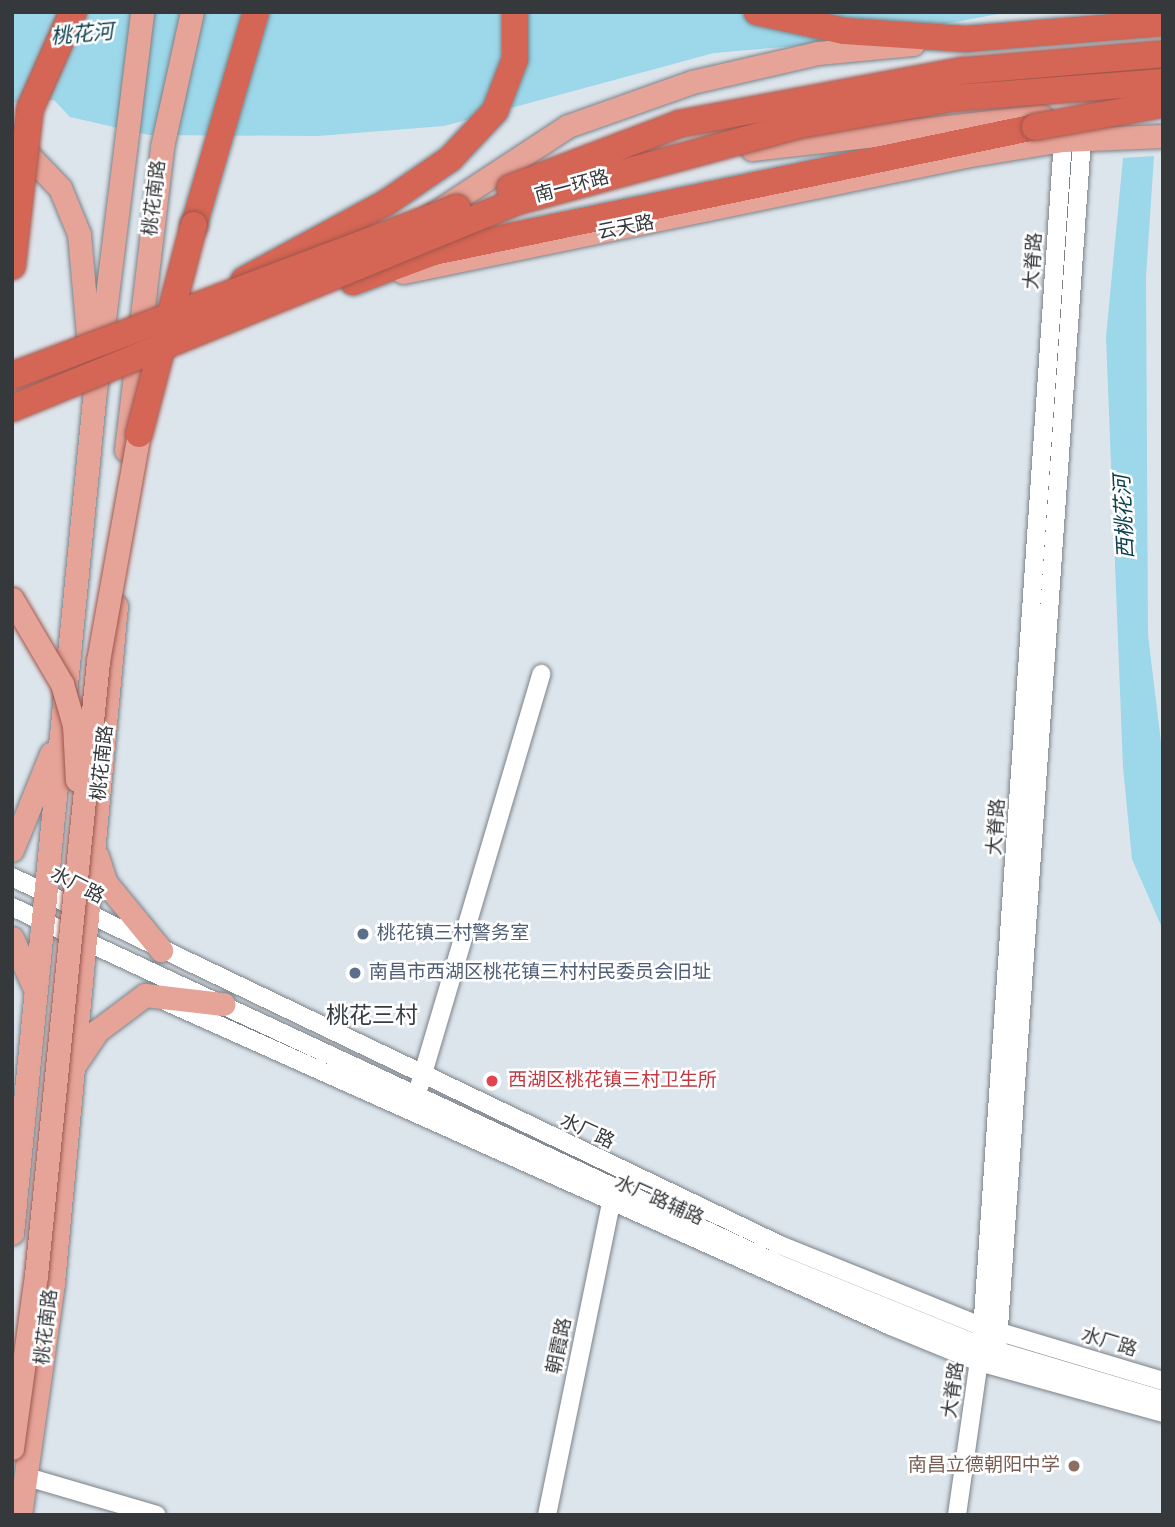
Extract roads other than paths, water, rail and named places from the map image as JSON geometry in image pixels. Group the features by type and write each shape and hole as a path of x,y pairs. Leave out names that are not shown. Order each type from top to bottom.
{"highway":[{"path":"12,265 30,109 73,12"},
{"path":"139,434 224,110 256,12"},
{"path":"212,299 386,204 450,159 495,111 515,59 515,12"},
{"path":"757,12 844,32 966,39 1163,23"},
{"name":"南一环路","path":"12,376 62,354 679,124 961,71 1163,54"},
{"name":"南一环路","path":"12,408 518,201 799,125 954,98 1163,82"},
{"path":"353,282 434,253 669,202 1163,104"}],"main road":[{"name":"桃花南路","path":"12,1233 94,399 122,140 142,12"},
{"name":"桃花南路","path":"20,1515 27,1477 74,1066 139,323 162,147 192,12"},
{"path":"411,237 444,202 568,126 692,82 818,53 966,39"},
{"name":"云天路","path":"103,333 411,237 765,146 1098,110 1163,113"},
{"name":"云天路","path":"99,363 283,311 353,282 1082,140 1163,136"},
{"path":"12,138 41,163 79,234 94,399"},
{"path":"12,363 62,354"},
{"path":"12,1448 38,1262 98,661 139,434"},
{"path":"12,599 62,684 74,725 79,822 12,1388"},
{"path":"12,850 64,718"},
{"path":"95,847 106,883 161,950"},
{"path":"12,938 37,993"},
{"path":"74,1066 97,1031 125,1006 151,995 223,1004"}],"street":[{"name":"大脊路","path":"957,1515 991,1329 1082,140"},
{"path":"420,1081 541,674"},
{"name":"水厂路","path":"12,877 420,1081 614,1187 776,1263 986,1353 1163,1400"},
{"name":"水厂路","path":"12,907 85,943 223,1004 420,1081"},
{"name":"水厂路辅路","path":"151,995 614,1187"},
{"name":"水厂路辅路","path":"420,1081 785,1238 928,1296 991,1329"},
{"name":"水厂路","path":"614,1187 780,1245 991,1329 1163,1381"},
{"name":"朝霞路","path":"547,1515 614,1187"},
{"path":"986,1353 1163,1413"},
{"path":"27,1477 157,1515"}],"water":[{"name":"桃花河","path":"12,12 1009,12 853,41 714,53 444,126 318,136 149,135 70,117 54,100 12,103"},
{"name":"西桃花河","path":"1154,156 1146,277 1148,635 1163,759 1163,930 1132,859 1123,767 1106,337 1123,158"}],"place":[{"name":"桃花镇三村警务室","path":"363,934"},
{"name":"南昌市西湖区桃花镇三村村民委员会旧址","path":"355,973"},
{"name":"西湖区桃花镇三村卫生所","path":"492,1081"},
{"name":"南昌立德朝阳中学","path":"1074,1466"}],"district":[{"name":"桃花三村","path":"372,1016"}]}
